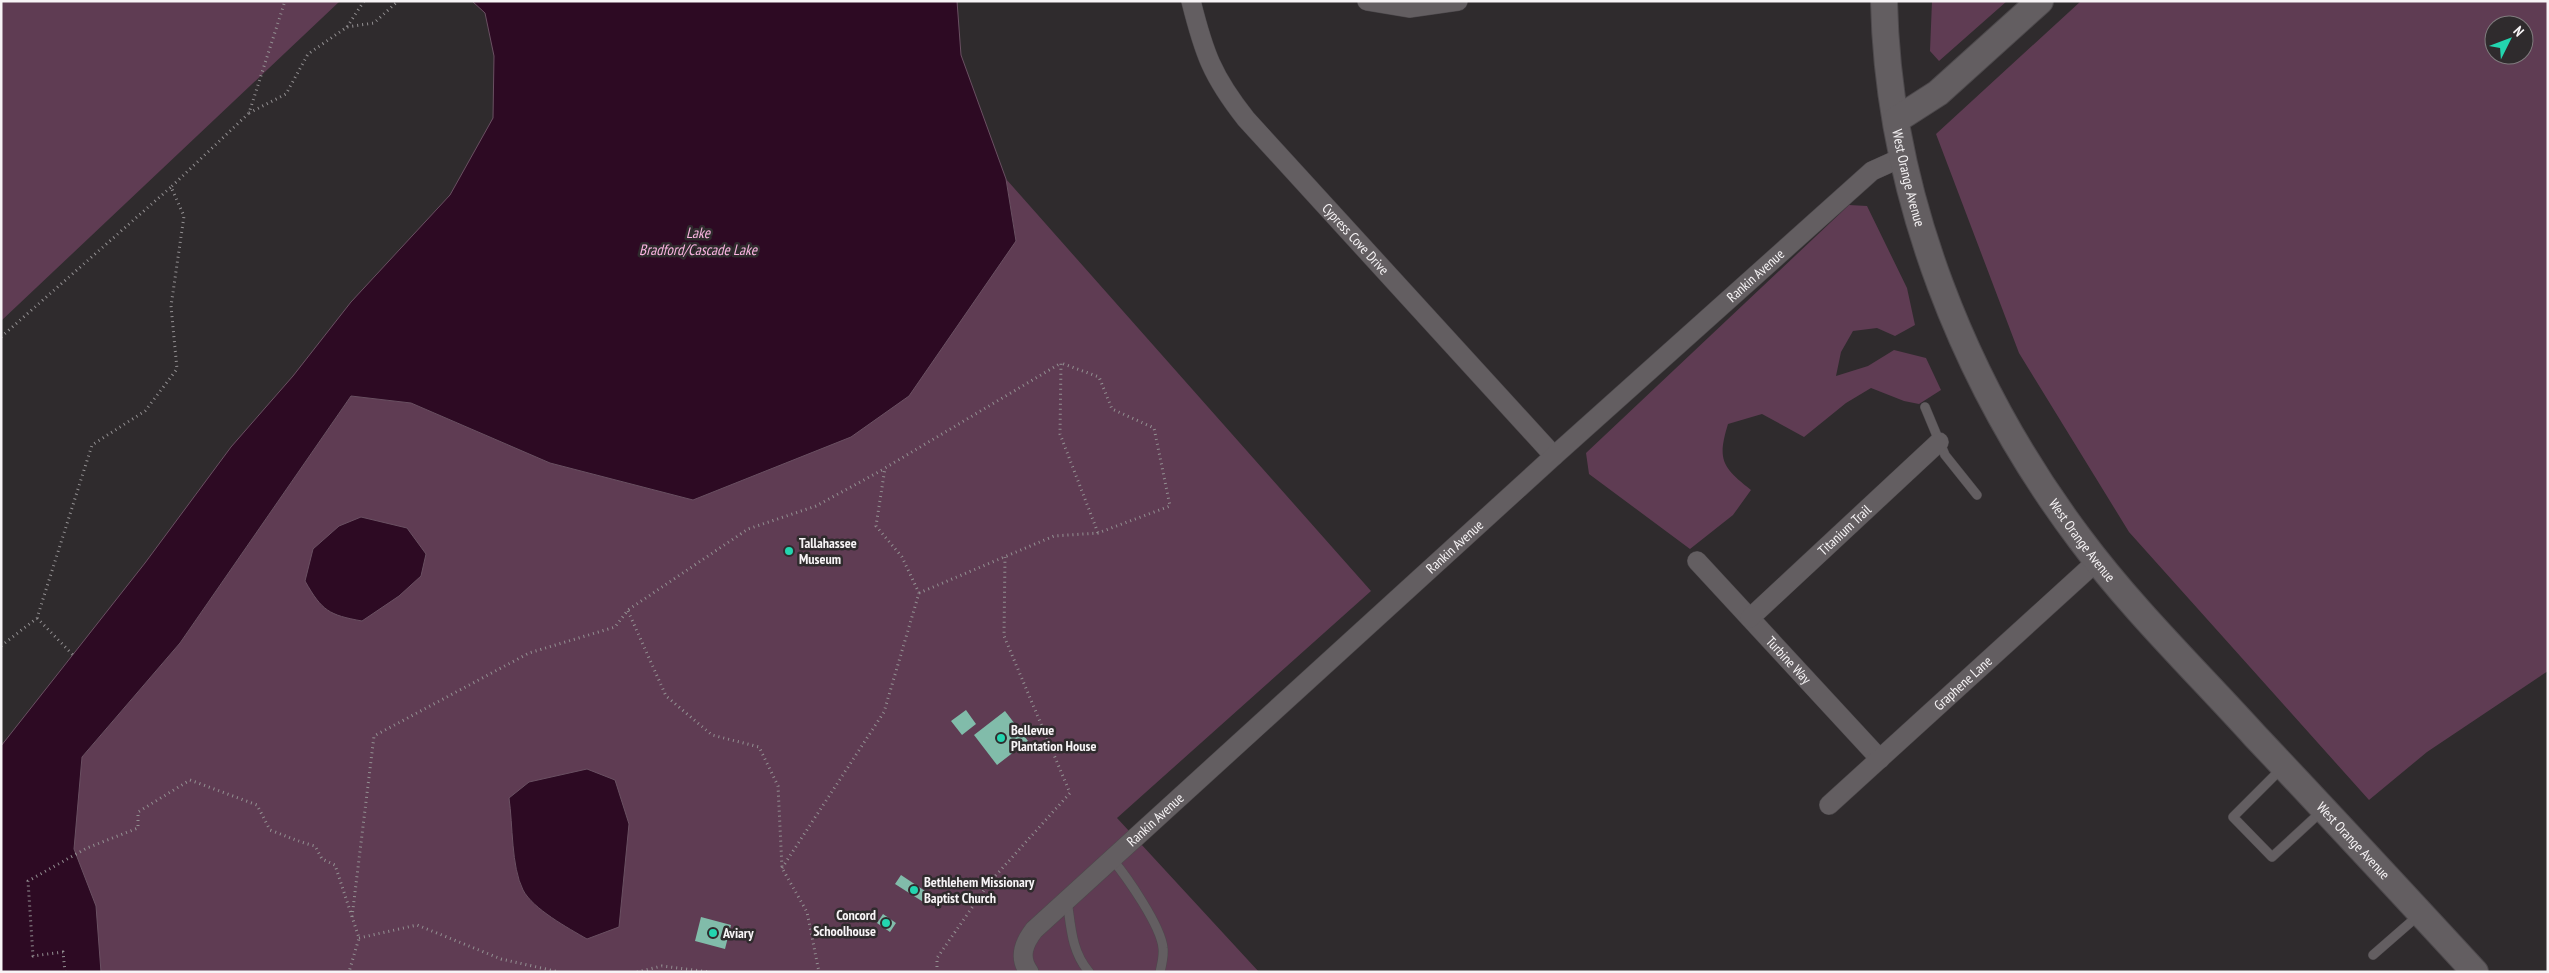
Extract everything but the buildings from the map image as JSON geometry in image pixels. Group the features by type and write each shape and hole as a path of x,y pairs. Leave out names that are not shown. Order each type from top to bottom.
{"main road":[{"name":"West Orange Avenue","path":"1884,1 1896,120 1918,217 1942,289 1991,401 2049,497 2127,598 2476,972"},
{"path":"1896,120 1938,93 2040,1"}],"street":[{"name":"Cypress Cove Drive","path":"1191,1 1202,48 1213,71 1246,119 1554,456"},
{"path":"1367,1 1409,8 1458,1"},
{"name":"Rankin Avenue","path":"1026,963 1025,943 1034,930 1554,456 1872,170 1903,157"},
{"name":"Titanium Trail","path":"1750,618 1940,442"},
{"name":"Turbine Way","path":"1697,561 1880,759"},
{"name":"Graphene Lane","path":"1828,805 2097,561"}],"lane":[{"path":"1925,407 1949,460 1978,495"},
{"path":"2284,766 2233,817 2272,857 2324,809"},
{"path":"1112,859 1127,877 1155,927 1163,946 1160,972"},
{"path":"1067,900 1072,942 1079,961 1089,972"},
{"path":"2373,955 2421,913"}],"path":[{"path":"249,113 285,1"},
{"path":"347,28 363,1"},
{"path":"1,337 171,187 249,113 286,94 308,54 347,28 374,23 398,1"},
{"path":"1,646 37,618 92,445 145,411 177,369 170,306 184,216 171,187"},
{"path":"352,917 374,736 529,653 615,627 628,610 748,529 816,506 885,468 1061,363"},
{"path":"1061,363 1060,434 1098,533"},
{"path":"919,593 1054,536 1098,533 1170,506 1154,428 1112,409 1098,377 1061,363"},
{"path":"782,868 884,712 919,593 902,557 876,526 885,468"},
{"path":"938,972 936,958 989,883 1070,793 1004,636 1005,557"},
{"path":"628,610 666,696 712,735 759,747 778,786 782,868 807,912 819,972"},
{"path":"37,618 72,655"},
{"path":"65,972 63,952 33,956 28,881 87,848 138,828 138,812 190,780 258,805 270,830 290,837 296,842 315,846 322,859 335,865 359,938 349,972"},
{"path":"359,938 417,925 501,959 559,972"},
{"path":"637,972 662,966 709,972"}],"shaded area":[{"path":"1,1 340,1 1,321"},
{"path":"1932,1 2007,1 1939,61 1930,51"},
{"path":"2081,1 2548,1 2548,671 2427,752 2369,800 2129,532 2019,353 1936,134"},
{"name":"Tallahassee Museum","path":"1006,179 1371,591 1117,818 1259,972 40,972 79,789 82,757 180,643 351,396 411,403 550,463 693,500 1016,241"},
{"path":"1849,205 1867,206 1907,288 1915,325 1895,336 1877,328 1853,331 1841,352 1836,376 1868,366 1894,350 1926,358 1941,390 1919,404 1904,401 1871,388 1846,403 1804,437 1762,414 1728,424 1723,446 1724,462 1728,469 1751,490 1733,515 1690,549 1589,474 1586,453"}],"water":[{"name":"Lake Bradford/Cascade Lake","path":"472,1 957,1 961,55 1006,179 1016,241 909,396 851,437 693,500 550,463 411,403 351,396 180,643 82,757 74,849 96,906 101,972 1,972 1,746 145,563 231,447 293,376 351,302 450,195 493,118 494,56 485,13"},
{"path":"361,517 407,528 426,554 421,576 399,596 362,621 334,614 328,610 316,599 305,581 313,549 339,526"},
{"path":"587,769 615,780 629,824 619,927 587,939 543,911 523,890 514,857 509,798 529,782"}],"place":[{"name":"Tallahassee Museum","path":"789,551"},
{"name":"Bellevue Plantation House","path":"1001,738"},
{"name":"Bethlehem Missionary Baptist Church","path":"914,890"},
{"name":"Concord Schoolhouse","path":"886,923"},
{"name":"Aviary","path":"713,933"}]}
